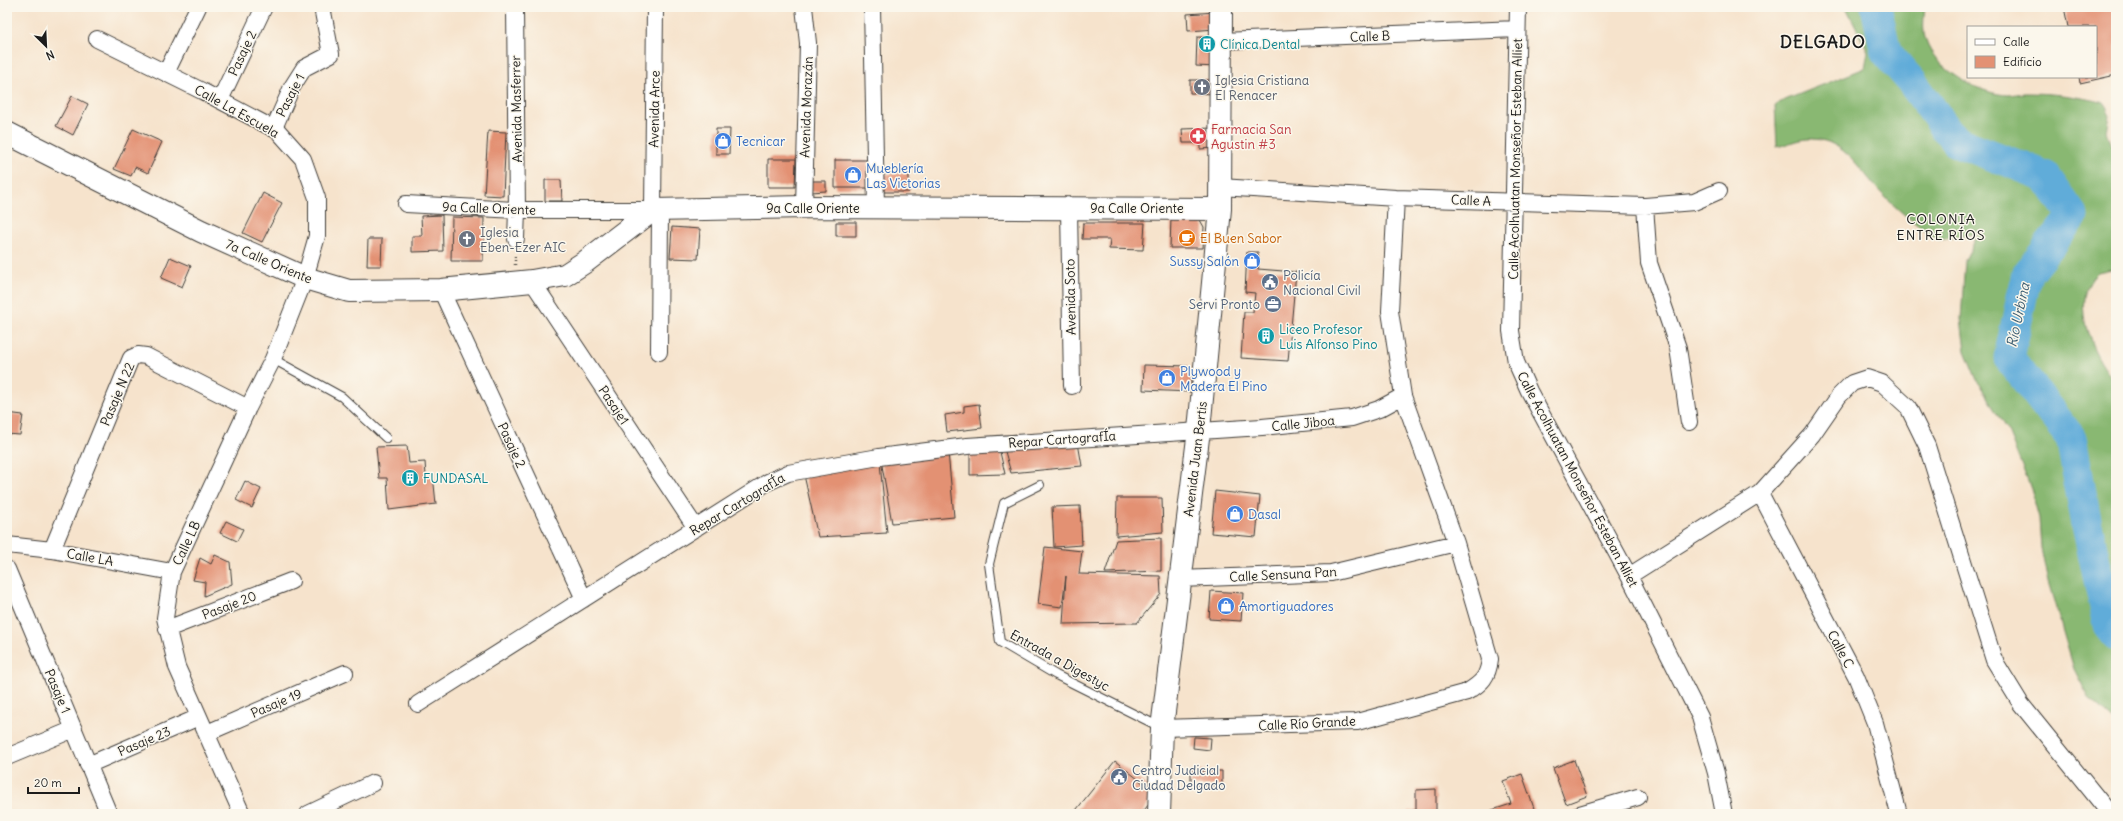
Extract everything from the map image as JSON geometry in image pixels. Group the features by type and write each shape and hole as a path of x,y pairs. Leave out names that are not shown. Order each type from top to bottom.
{"street":[{"path":"166,73 198,7"},
{"name":"Pasaje 2","path":"220,100 264,7"},
{"name":"Pasaje 1","path":"274,128 292,87 304,68 331,54 322,7"},
{"name":"Avenida Masferrer","path":"515,7 516,239"},
{"name":"Avenida Arce","path":"655,7 660,352"},
{"name":"Avenida Morazán","path":"804,7 808,43 804,207"},
{"path":"872,7 876,208"},
{"name":"Avenida Juan Bertis","path":"1159,814 1162,728 1199,430 1220,209 1221,7"},
{"name":"Calle Acolhuatan Monseñor Esteban Alliet","path":"1518,7 1511,331 1516,362 1529,392 1629,576 1700,717 1716,773 1724,814"},
{"name":"Calle B","path":"1222,41 1518,29"},
{"name":"Calle La Escuela","path":"97,39 274,128 303,159 316,198 317,236 305,278"},
{"name":"7a Calle Oriente","path":"7,136 201,231 305,278 349,291 441,290 523,282 565,275 657,210"},
{"name":"Calle A","path":"1220,187 1396,198 1645,206 1694,202 1719,191"},
{"path":"1396,198 1390,311 1403,396 1456,543"},
{"name":"9a Calle Oriente","path":"406,204 517,210 657,210 804,207 1220,209"},
{"path":"1645,206 1649,263 1678,348 1689,422"},
{"name":"Avenida Soto","path":"1069,208 1072,386"},
{"name":"Calle LB","path":"242,814 177,667 165,618 172,572 272,359 305,278"},
{"name":"Pasaje1","path":"523,282 696,528"},
{"name":"Pasaje 2","path":"441,290 584,599"},
{"name":"Pasaje N 22","path":"52,550 131,358 138,355 146,356 248,408"},
{"path":"1629,576 1760,493 1812,434 1839,396 1852,383 1867,378 1882,382 1908,407 1927,446 1994,660 2021,704 2109,813"},
{"name":"Calle Jiboa","path":"1199,430 1262,427 1352,418 1379,409 1403,396"},
{"name":"Repar CartografÍa","path":"418,704 768,482 788,473 879,457 968,446 1199,430"},
{"name":"Calle C","path":"1760,493 1856,676 1875,723 1899,814"},
{"name":"Calle Sensuna Pan","path":"1180,579 1331,573 1456,543"},
{"name":"Calle Río Grande","path":"1162,728 1357,722 1467,692 1478,685 1488,672 1490,659 1456,543"},
{"name":"Calle LA","path":"7,545 52,550 172,572"},
{"name":"Pasaje 1","path":"7,569 109,814"},
{"name":"Pasaje 20","path":"167,629 291,581"},
{"name":"Pasaje 19","path":"207,733 346,673"},
{"name":"Pasaje 23","path":"88,765 199,717"},
{"path":"7,757 74,730"},
{"path":"308,814 373,783"},
{"path":"1580,814 1638,797"}],"lane":[{"path":"272,359 342,397 386,438"},
{"name":"Entrada a Digestyc","path":"1040,485 1004,503 989,564 1000,642 1056,675 1162,728"}],"path":[{"path":"516,239 523,282"}],"green space":[{"path":"1846,7 1925,7 1924,33 1926,41 1931,51 1939,61 1960,78 1972,85 1997,94 2055,94 2084,98 2104,103 2110,116 2107,131 2116,158 2116,268 2098,272 2091,279 2084,296 2084,309 2085,322 2094,349 2108,373 2116,382 2116,722 2089,698 2074,669 2047,578 2041,548 2039,518 2031,489 2009,434 1977,380 1965,351 1961,319 1965,260 1979,233 1939,240 1910,220 1890,202 1876,188 1853,160 1835,145 1825,141 1804,139 1777,147 1775,104 1865,68 1868,51"}],"building":[{"path":"2064,7 2116,7 2116,75 2080,83 2079,78 2097,78 2097,26 2068,26"},
{"path":"1215,12 1216,29 1188,31 1187,14"},
{"path":"1197,37 1217,38 1216,67 1196,66"},
{"name":"Iglesia Cristiana El Renacer","path":"1190,80 1215,80 1215,94 1190,93"},
{"path":"72,96 88,104 73,135 56,126"},
{"name":"Farmacia San Agustin #3","path":"1214,128 1214,148 1200,149 1200,143 1183,143 1182,129"},
{"path":"133,129 162,142 148,173 135,167 131,176 114,169"},
{"name":"Tecnicar","path":"716,129 730,129 729,154 716,154"},
{"path":"488,131 506,132 503,196 484,195"},
{"path":"768,159 796,159 795,187 768,187"},
{"path":"835,160 868,160 868,188 835,188"},
{"path":"909,173 909,192 883,192 882,174"},
{"path":"545,180 561,180 562,201 545,201"},
{"path":"811,181 826,181 826,191 811,192"},
{"path":"263,193 282,203 262,242 243,233"},
{"path":"442,215 443,251 412,252 412,236 422,236 421,216"},
{"name":"Iglesia Eben-Ezer AIC","path":"452,217 484,218 483,261 451,261"},
{"name":"El Buen Sabor","path":"1171,218 1200,220 1204,227 1203,248 1170,248"},
{"path":"836,222 856,222 856,236 836,236"},
{"path":"1083,223 1145,223 1143,250 1109,249 1110,239 1082,239"},
{"path":"672,227 700,229 698,259 670,258"},
{"path":"368,239 382,239 381,266 367,266"},
{"path":"1247,252 1258,252 1258,269 1296,272 1288,361 1241,358 1244,312 1253,312 1255,293 1245,292"},
{"path":"170,257 191,266 182,287 161,278"},
{"name":"Plywood y Madera El Pino","path":"1144,365 1191,366 1191,392 1143,390"},
{"path":"979,404 982,428 947,432 945,415 964,412 964,406"},
{"path":"7,413 23,415 20,435 7,434"},
{"path":"1078,443 1082,466 1011,473 1004,448"},
{"name":"FUNDASAL","path":"407,446 409,463 425,462 426,476 433,475 436,504 389,510 387,478 379,478 376,447"},
{"path":"948,452 954,517 892,523 881,460"},
{"path":"1000,452 1005,474 970,475 970,453"},
{"path":"880,463 887,533 818,537 804,475"},
{"path":"245,481 261,489 252,508 236,500"},
{"name":"Dasal","path":"1215,491 1260,496 1256,537 1211,533"},
{"path":"1117,498 1162,498 1163,532 1116,536"},
{"path":"1080,506 1082,545 1054,547 1052,507"},
{"path":"226,521 243,529 237,541 220,533"},
{"path":"1161,538 1161,571 1105,573 1116,540"},
{"path":"1045,547 1082,551 1079,574 1160,576 1161,594 1137,623 1063,624 1066,576 1062,607 1038,604"},
{"path":"215,555 230,562 232,584 204,596 205,582 193,580 200,558 211,564"},
{"name":"Amortiguadores","path":"1211,591 1243,593 1241,621 1209,619"},
{"path":"1194,737 1211,738 1210,750 1193,748"},
{"path":"1574,760 1587,796 1566,804 1553,768"},
{"name":"Centro Judicial Ciudad Delgado","path":"1115,761 1157,794 1141,814 1073,814"},
{"path":"1191,771 1222,771 1222,786 1191,785"},
{"path":"1522,774 1536,814 1487,814 1486,812 1511,804 1503,781"},
{"path":"1436,789 1436,814 1409,814 1409,811 1416,810 1416,790"}],"waterway":[{"name":"Río Urbina","path":"1876,7 1886,52 1911,81 1955,141 2045,176 2073,216 2027,273 2009,358 2071,438 2087,525 2109,626 2116,635"}],"place":[{"name":"Clínica Dental","path":"1207,44"},
{"name":"Iglesia Cristiana El Renacer","path":"1202,87"},
{"name":"Farmacia San Agustin #3","path":"1198,136"},
{"name":"Tecnicar","path":"723,141"},
{"name":"Mueblería Las Victorias","path":"853,175"},
{"name":"El Buen Sabor","path":"1187,238"},
{"name":"Iglesia Eben-Ezer AIC","path":"467,239"},
{"name":"Sussy Salón","path":"1252,261"},
{"name":"Policía Nacional Civil","path":"1270,282"},
{"name":"Servi Pronto","path":"1273,304"},
{"name":"Liceo Profesor Luis Alfonso Pino","path":"1266,336"},
{"name":"Plywood y Madera El Pino","path":"1167,378"},
{"name":"FUNDASAL","path":"410,478"},
{"name":"Dasal","path":"1235,514"},
{"name":"Amortiguadores","path":"1226,606"},
{"name":"Centro Judicial Ciudad Delgado","path":"1119,777"}],"district":[{"name":"DELGADO","path":"1823,42"},
{"name":"COLONIA ENTRE RÍOS","path":"1941,228"}]}
